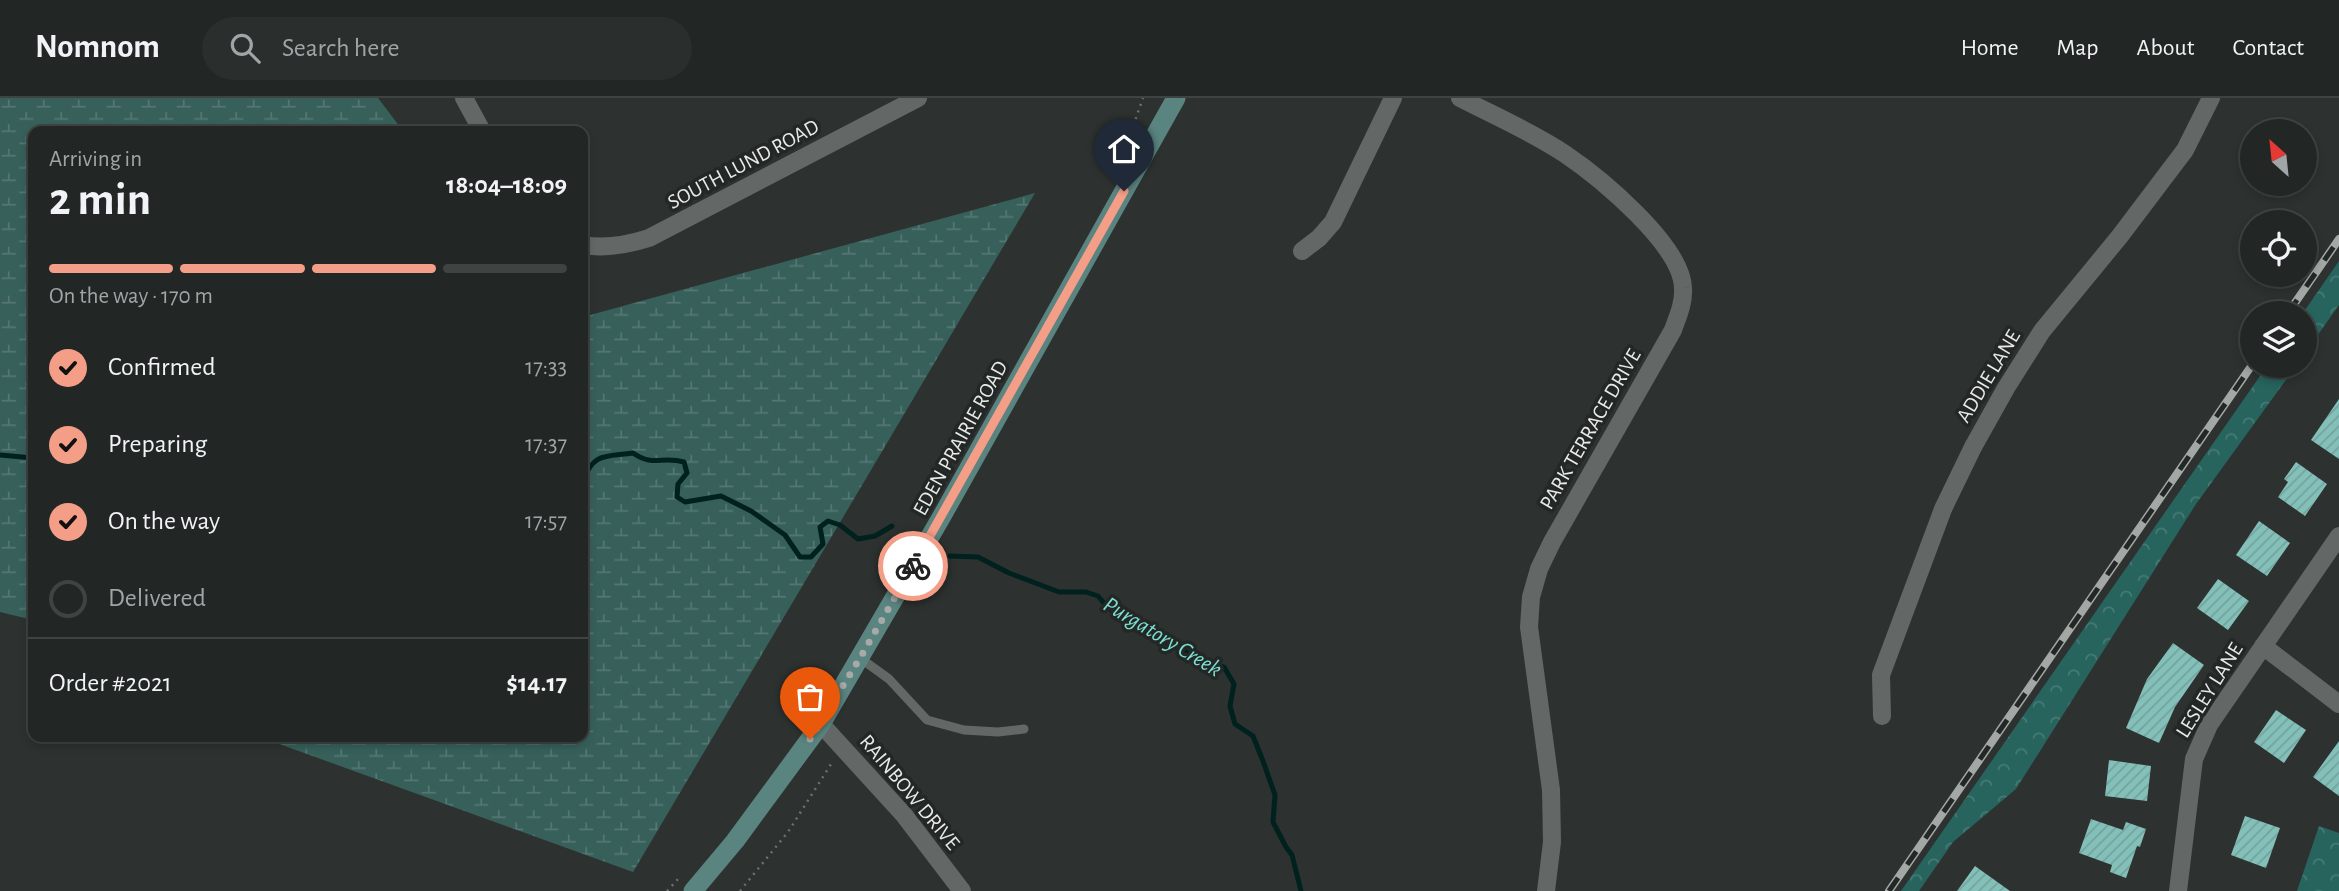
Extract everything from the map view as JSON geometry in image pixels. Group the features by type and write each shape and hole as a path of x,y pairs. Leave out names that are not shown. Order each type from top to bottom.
{"main road":[{"name":"EDEN PRAIRIE ROAD","path":"687,882 735,841 821,724 1176,98"}],"street":[{"path":"464,98 479,126"},
{"name":"SOUTH LUND ROAD","path":"588,246 622,246 649,238 918,98"},
{"path":"1302,251 1319,238 1333,222 1394,98"},
{"name":"PARK TERRACE DRIVE","path":"1460,98 1564,153 1604,184 1666,246 1677,265 1683,287 1681,309 1673,330 1552,542 1539,569 1531,597 1529,627 1551,790 1552,842 1546,891"},
{"name":"ADDIE LANE","path":"1882,716 1881,675 1943,509 1973,447 2042,331 2120,236 2185,150 2211,98"},
{"name":"LESLEY LANE","path":"2178,891 2194,760 2209,725 2339,536"},
{"path":"2263,646 2339,704"},
{"name":"RAINBOW DRIVE","path":"821,724 904,815 962,891"}],"lane":[{"path":"860,658 889,679 927,720 964,730 998,732 1024,729"}],"path":[{"path":"1124,151 1143,98"},
{"path":"740,891 788,832 842,747"},
{"path":"667,891 687,882"}],"green space":[{"path":"0,98 378,98 399,126 28,126 28,619 0,612"},
{"path":"1035,193 633,872 274,742 588,742 588,316"},
{"path":"2339,261 2339,305 2317,336 2317,301 2311,301"},
{"path":"2259,378 2287,378 2196,504 2016,789 1953,842 1919,891 1901,891"},
{"path":"2319,826 2339,833 2339,891 2297,891"}],"building":[{"path":"2339,399 2339,459 2311,440"},
{"path":"2296,462 2327,484 2305,516 2278,497 2288,482 2284,479"},
{"path":"2259,521 2290,543 2267,576 2236,555"},
{"path":"2218,579 2249,601 2228,630 2197,608"},
{"path":"2173,643 2204,665 2175,707 2159,743 2126,728 2147,679"},
{"path":"2276,710 2306,730 2284,763 2254,742"},
{"path":"2339,741 2339,796 2313,777"},
{"path":"2109,760 2151,766 2147,801 2105,796"},
{"path":"2245,816 2280,828 2266,868 2231,855"},
{"path":"2091,819 2123,830 2126,822 2146,829 2126,878 2110,872 2112,865 2079,853"},
{"path":"1975,866 2010,891 1957,891"}],"waterway":[{"name":"Purgatory Creek","path":"588,470 596,460 633,453 646,459 684,462 687,473 678,484 677,497 685,502 721,496 751,511 785,535 800,557 811,557 823,544 820,527 828,521 840,525 858,539 875,536 892,526"},
{"name":"Purgatory Creek","path":"0,455 28,458"},
{"name":"Purgatory Creek","path":"950,556 978,557 1009,573 1059,592 1086,592 1098,596 1108,608 1161,640 1224,667 1234,684 1230,706 1235,724 1253,736 1263,761 1275,795 1273,822 1292,855 1301,891"}],"railway":[{"path":"2296,301 2339,239"},
{"path":"1889,891 2243,378"}],"way so far":[{"path":"810,739 913,566"}],"route":[{"path":"913,566 1124,191"}]}
